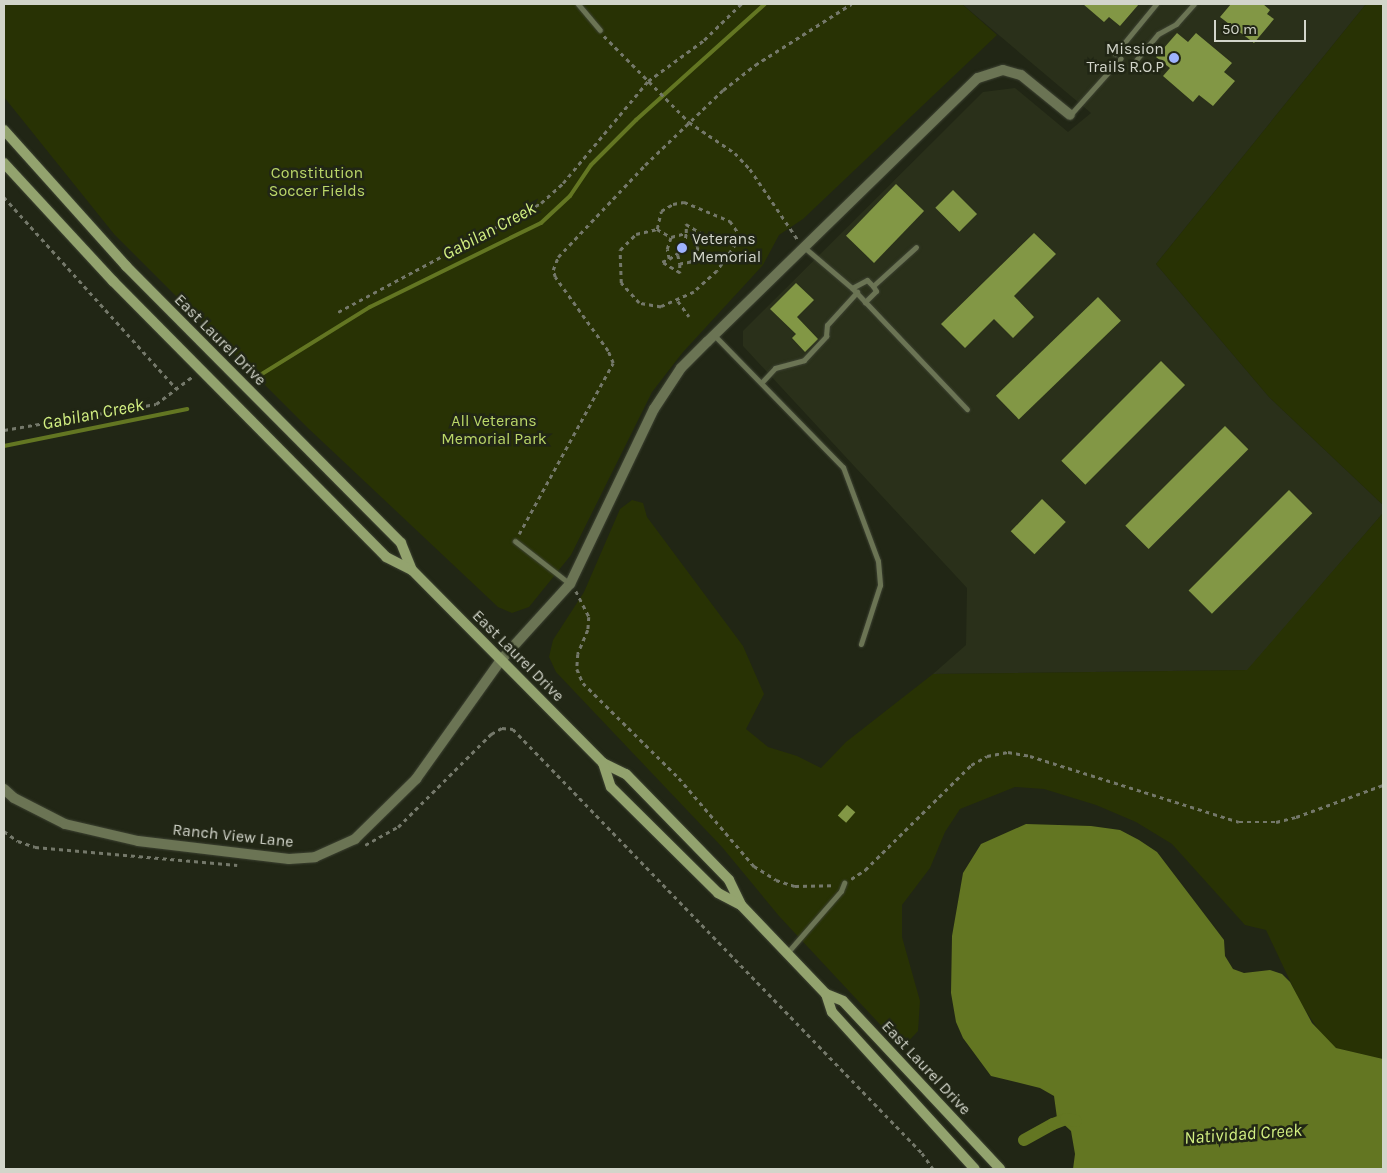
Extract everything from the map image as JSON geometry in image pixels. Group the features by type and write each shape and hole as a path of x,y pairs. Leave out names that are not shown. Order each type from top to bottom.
{"main road":[{"name":"East Laurel Drive","path":"4,130 126,266 401,543 412,570"},
{"name":"East Laurel Drive","path":"4,163 201,370 386,558 412,570 603,763 626,774 729,880 741,905 826,994 832,1012 975,1169"},
{"name":"East Laurel Drive","path":"603,763 611,787 718,893 741,905"},
{"name":"East Laurel Drive","path":"826,994 843,1000 1000,1169"}],"street":[{"name":"Ranch View Lane","path":"4,789 44,814 94,832 289,859 315,857 356,840 416,779 501,660 570,584 654,408 681,368 714,334 805,248 978,78 1003,70 1021,75 1070,115"}],"lane":[{"path":"578,4 600,30"},
{"path":"1115,54 1156,4"},
{"path":"1131,66 1158,34 1176,24 1194,4"},
{"path":"1070,115 1121,58"},
{"path":"873,286 916,247"},
{"path":"805,248 854,290 967,409"},
{"path":"762,382 775,368 804,360 826,336 827,326 854,290 866,280 876,291 865,302"},
{"path":"714,334 843,467 871,537 878,561 880,585 861,644"},
{"path":"515,541 570,584"},
{"path":"787,953 834,899 844,883"}],"path":[{"path":"338,312 541,203 563,183 648,81 704,40 741,4"},
{"path":"515,541 613,363 608,351 555,277 553,270 558,257 689,122 755,65 851,4"},
{"path":"600,30 689,122 730,149 750,168 805,248"},
{"path":"4,197 177,389"},
{"path":"657,229 661,211 678,202 730,221 738,229 736,244 717,271 694,292 661,307 646,306 632,298 621,284 618,257 623,244 636,234 657,229 671,237 686,233"},
{"path":"678,255 680,273 662,262 678,255 682,251 680,248 686,242 701,233 686,224 686,242"},
{"path":"669,259 667,249 671,237"},
{"path":"680,264 691,262 697,255 698,247 693,238"},
{"path":"678,300 689,316"},
{"path":"4,430 156,404 201,370"},
{"path":"570,584 584,601 589,616 588,630 578,654 577,669 583,683 679,778 754,866 776,880 796,886 844,883 865,870 971,765 994,754 1008,752 1030,756 1239,822 1257,824 1296,817 1383,785"},
{"path":"357,848 383,838 398,827 491,734 502,728 513,729 922,1153 933,1169"},
{"path":"4,831 18,841 35,847 245,866"}],"shaded area":[{"path":"962,4 1366,4 1156,264 1269,397 1383,505 1383,513 1248,670 933,674 966,645 967,588 743,346 743,331 983,92 1015,88 1068,132 1091,113"}],"green space":[{"path":"4,4 962,4 997,35 803,219 779,235 763,265 683,352 652,392 571,555 529,607 512,613 498,607 309,429 114,234 4,97"},
{"path":"1366,4 1383,4 1383,505 1269,397 1156,264"},
{"path":"632,500 643,503 647,517 743,646 764,694 746,729 768,747 797,756 821,768 846,742 933,674 1247,670 1383,513 1383,1059 1336,1048 1323,1037 1300,1002 1266,930 1245,925 1172,844 1136,822 1096,805 1044,789 1015,787 960,809 945,832 930,868 902,905 902,937 920,1001 918,1031 902,1048 779,916 722,847 556,672 549,657 553,640 584,592 620,509"}],"water":[{"path":"1026,824 1091,826 1120,830 1139,840 1157,852 1224,940 1225,956 1233,969 1244,973 1270,970 1282,974 1290,982 1312,1023 1336,1048 1383,1059 1383,1169 1073,1169 1075,1154 1071,1131 1057,1118 1054,1096 1040,1088 991,1076 963,1038 956,1022 951,993 952,936 963,873 981,844"}],"building":[{"path":"1083,4 1139,4 1120,26 1109,17 1104,22"},
{"path":"1231,4 1263,4 1270,10 1267,14 1274,19 1254,43 1220,17"},
{"path":"1177,33 1188,42 1196,33 1232,63 1224,72 1235,81 1213,106 1199,95 1193,102 1163,76 1170,68 1156,57"},
{"path":"896,184 924,211 874,263 846,236"},
{"path":"953,190 977,214 959,232 935,208"},
{"path":"1034,233 1056,254 1014,296 1034,317 1013,338 994,319 965,348 941,324"},
{"path":"796,283 814,300 797,317 818,339 805,352 792,338 796,334 770,309"},
{"path":"1098,297 1121,321 1019,419 996,396"},
{"path":"1161,361 1185,385 1085,485 1061,461"},
{"path":"1225,426 1248,449 1149,549 1125,526"},
{"path":"1289,490 1312,513 1212,614 1189,590"},
{"path":"1042,499 1066,522 1034,554 1011,531"},
{"path":"847,805 855,812 846,823 838,816"}],"waterway":[{"name":"Gabilan Creek","path":"257,377 370,307 541,223 570,196 591,165 636,120 765,4"},
{"name":"Gabilan Creek","path":"4,446 187,409"},
{"name":"Natividad Creek","path":"1024,1140 1066,1119 1076,1121"}],"place":[{"name":"Mission Trails R.O.P","path":"1174,58"},
{"name":"Veterans Memorial","path":"682,248"}],"park label":[{"name":"Constitution Soccer Fields","path":"317,182"},
{"name":"All Veterans Memorial Park","path":"494,430"}]}
